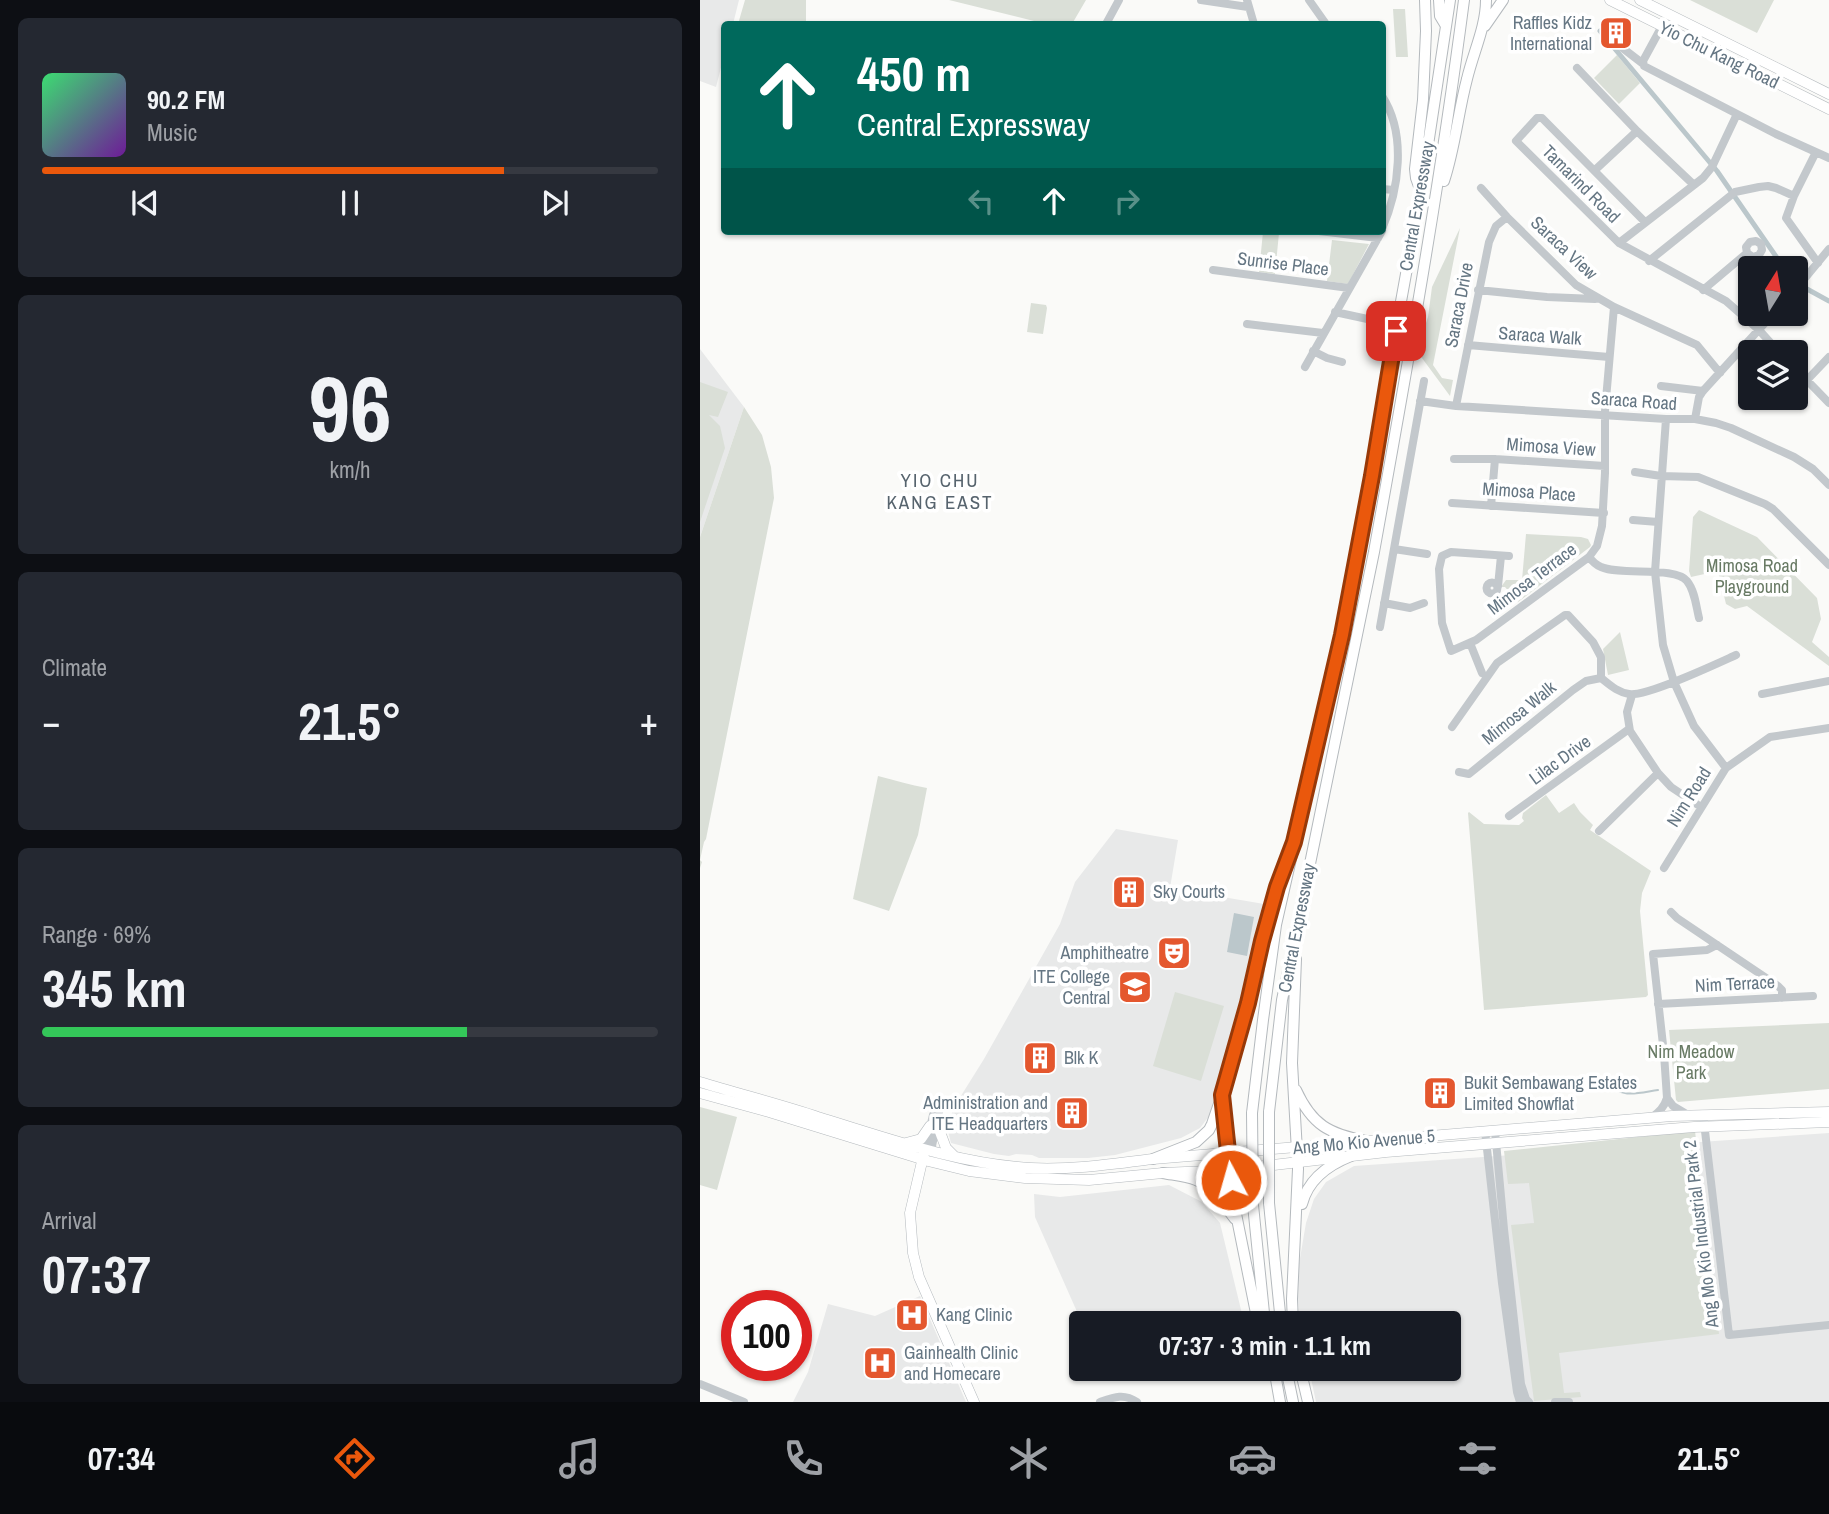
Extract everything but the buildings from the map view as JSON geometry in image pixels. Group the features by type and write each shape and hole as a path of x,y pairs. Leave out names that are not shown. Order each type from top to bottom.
{"highway":[{"path":"1440,0 1440,16 1446,26"},
{"name":"Central Expressway","path":"1264,1311 1253,1205 1252,1113 1276,925 1342,635 1372,476 1421,191 1450,0"},
{"name":"Central Expressway","path":"1280,1311 1269,1203 1269,1112 1282,1000 1374,552 1436,195 1464,0"},
{"path":"1436,195 1445,178 1467,78 1486,10 1486,0"},
{"path":"1480,34 1503,0"},
{"path":"1421,191 1415,169 1423,100 1427,3"},
{"path":"1153,1159 1195,1142 1209,1130 1222,1095 1248,1003 1277,887 1294,842"},
{"path":"1293,1311 1297,1162 1292,1039 1297,924"},
{"path":"1293,1082 1302,1102 1316,1121 1334,1133 1366,1141"},
{"path":"1222,1095 1237,1221 1256,1311"},
{"path":"1296,1223 1305,1192 1313,1181 1334,1164 1351,1156"},
{"path":"1163,1173 1196,1180 1204,1185 1237,1221"},
{"path":"1269,1381 1273,1402"},
{"path":"1276,1381 1280,1402"},
{"path":"1289,1381 1293,1402"},
{"path":"1303,1381 1308,1402"}],"main road":[{"name":"Yio Chu Kang Road","path":"1610,0 1829,109"},
{"name":"Yio Chu Kang Road","path":"1640,0 1829,94"},
{"path":"1652,5 1661,16 1662,26"},
{"path":"1662,26 1667,22 1682,20"},
{"name":"Ang Mo Kio Avenue 5","path":"700,1082 969,1171 1031,1178 1089,1180 1230,1170 1351,1156 1704,1126 1829,1122"},
{"name":"Ang Mo Kio Avenue 5","path":"700,1093 770,1107 906,1143 927,1155 954,1156 1006,1166 1057,1168 1688,1115 1829,1112"},
{"path":"906,1143 921,1139 934,1125 954,1156"},
{"path":"927,1155 910,1213 913,1253 919,1276 974,1402"},
{"path":"927,1155 916,1212 919,1253 924,1275 980,1402"}],"street":[{"path":"1108,21 1119,0"},
{"path":"1201,0 1248,4 1253,21"},
{"path":"1309,0 1324,21"},
{"path":"1642,63 1662,26"},
{"path":"1612,40 1644,66 1829,159"},
{"path":"1577,68 1637,131 1694,185"},
{"path":"1386,104 1391,113 1398,145 1394,190 1386,216"},
{"name":"Tamarind Road","path":"1645,222 1540,118 1516,141 1619,243 1703,178 1713,165 1737,114"},
{"name":"Tamarind Road","path":"1595,170 1637,131"},
{"path":"1816,152 1786,215 1787,221 1818,263"},
{"path":"1650,261 1733,194 1768,186 1794,196"},
{"name":"Saraca View","path":"1481,188 1576,285 1614,307 1697,345 1720,373"},
{"path":"1386,189 1394,190"},
{"name":"Saraca Drive","path":"1456,406 1489,242 1493,231 1507,217"},
{"path":"1305,367 1380,235"},
{"path":"1619,243 1726,301 1768,340"},
{"path":"1808,275 1829,249"},
{"path":"1703,290 1747,253"},
{"name":"Sunrise Place","path":"1213,270 1349,288"},
{"path":"1570,298 1576,285"},
{"path":"1478,290 1598,299"},
{"path":"1605,415 1614,307"},
{"path":"1335,312 1372,320"},
{"path":"1247,324 1323,334"},
{"path":"1695,419 1699,397 1703,391 1763,326"},
{"name":"Saraca Walk","path":"1468,345 1609,356"},
{"path":"1313,351 1342,362"},
{"path":"1808,379 1829,357"},
{"path":"1380,627 1424,381"},
{"path":"1808,381 1829,403"},
{"path":"1661,386 1703,391"},
{"path":"1458,393 1469,406"},
{"name":"Saraca Road","path":"1420,401 1456,406 1695,419 1716,423 1794,457 1829,485"},
{"name":"Mimosa Terrace","path":"1470,643 1588,557 1599,542 1604,513 1605,415"},
{"path":"1666,419 1655,572 1663,645 1674,682 1694,726 1726,768"},
{"name":"Mimosa View","path":"1454,460 1495,459 1605,466"},
{"name":"Mimosa View","path":"1490,506 1495,459"},
{"path":"1635,472 1698,477 1765,504 1829,565"},
{"name":"Mimosa Place","path":"1452,503 1604,513"},
{"path":"1633,520 1658,522"},
{"path":"1394,549 1427,554"},
{"path":"1482,673 1470,643 1451,651 1442,623 1438,569 1440,559 1445,553 1451,552 1505,556 1498,586"},
{"path":"1588,557 1595,564 1608,569 1655,572 1686,579 1692,589 1699,618"},
{"path":"1384,603 1410,608 1424,603"},
{"path":"1452,727 1497,663 1564,615 1568,615 1593,642 1601,657 1601,678 1617,690 1632,695 1674,682 1736,655"},
{"name":"Mimosa Walk","path":"1459,772 1469,774 1573,690 1586,681 1601,678"},
{"path":"1762,694 1829,681"},
{"path":"1632,695 1627,712 1629,729 1658,773 1674,790 1701,807"},
{"name":"Nim Road","path":"1664,868 1726,768 1770,737 1829,728"},
{"name":"Lilac Drive","path":"1509,816 1629,729"},
{"path":"1599,831 1658,773"},
{"path":"1671,912 1778,986 1782,990 1782,998"},
{"path":"1651,1118 1665,1105 1667,1098 1653,954 1707,950 1717,945"},
{"name":"Nim Terrace","path":"1658,1004 1813,996"},
{"path":"1667,1098 1673,1106 1688,1115"},
{"name":"Ang Mo Kio Industrial Park 2","path":"1703,1114 1729,1335 1829,1325"},
{"path":"927,1155 934,1125"},
{"path":"1508,1130 1509,1144"},
{"path":"1490,1131 1521,1384 1525,1399 1529,1402"},
{"path":"1492,1145 1488,1161 1502,1283 1520,1402"},
{"path":"1474,1146 1488,1161"},
{"path":"700,1384 744,1402"},
{"path":"1100,1402 1122,1396 1137,1402"},
{"path":"1555,1402 1569,1402"}],"shaded area":[{"path":"700,0 739,0 734,21 721,21 721,68 716,87 700,81"},
{"path":"700,349 744,407 700,537"},
{"name":"ITE College Central","path":"1116,829 1178,840 1170,888 1264,904 1210,1115 1200,1128 1181,1138 1115,1155 1088,1158 1039,1158 1016,1154 1009,1156 951,1143 947,1127 954,1107 1060,924 1075,882"},
{"path":"1234,913 1254,917 1247,956 1227,952"},
{"path":"1829,1133 1829,1402 1316,1402 1312,1381 1461,1381 1461,1311 1299,1311 1299,1264 1306,1223 1314,1199 1326,1182 1354,1166"},
{"path":"1169,1185 1202,1202 1220,1223 1241,1311 1077,1311 1035,1217 1034,1194 1060,1197"},
{"path":"920,1296 966,1402 793,1402 804,1381 812,1381 812,1358 828,1304 875,1316"}],"green space":[{"path":"745,0 806,0 806,21 739,21"},
{"path":"949,0 1086,0 1074,21 1034,21"},
{"path":"1690,0 1774,0 1757,33"},
{"path":"1393,9 1405,9 1408,57 1396,57"},
{"path":"1617,55 1640,83 1619,104 1594,78"},
{"path":"1460,228 1433,365 1442,378 1453,380 1450,396 1419,354 1432,287"},
{"path":"1263,235 1279,235 1275,274 1259,272"},
{"path":"1332,240 1369,244 1348,284 1327,281"},
{"path":"1031,303 1046,305 1043,334 1027,332"},
{"path":"700,382 728,392 718,417 709,415 720,426 725,448 700,522"},
{"path":"744,407 762,435 771,467 774,498 700,860 700,537"},
{"name":"Mimosa Road Playground","path":"1699,510 1757,537 1817,598 1821,619 1812,642 1829,657 1829,666 1747,606 1735,609 1726,604 1718,571 1691,577 1689,571 1693,517"},
{"path":"1526,534 1581,537 1588,539 1591,545 1518,602 1505,587 1501,587 1506,580 1522,580"},
{"path":"1620,632 1629,670 1608,675 1603,649"},
{"path":"878,776 927,788 918,835 889,911 853,899"},
{"path":"1546,795 1559,813 1574,803 1593,825 1590,830 1651,871 1642,893 1640,911 1648,995 1646,997 1484,1010 1468,813 1484,824 1519,825 1524,821 1523,813"},
{"path":"1175,992 1224,1006 1201,1081 1153,1066"},
{"name":"Nim Meadow Park","path":"1829,1023 1829,1089 1678,1102 1676,1100 1669,1030"},
{"path":"700,1107 737,1117 717,1190 700,1185"},
{"path":"1695,1131 1719,1334 1559,1353 1564,1393 1580,1392 1581,1397 1534,1401 1511,1225 1534,1223 1529,1183 1508,1184 1504,1151"}],"waterway":[{"path":"1600,31 1717,171 1776,256"},
{"path":"1808,290 1829,301"},
{"path":"1612,1083 1620,1092 1625,1093 1658,1090"}],"place":[{"name":"Raffles Kidz International","path":"1616,33"},
{"name":"Sky Courts","path":"1129,892"},
{"name":"Amphitheatre","path":"1174,953"},
{"name":"ITE College Central","path":"1135,987"},
{"name":"Blk K","path":"1040,1058"},
{"name":"Bukit Sembawang Estates Limited Showflat","path":"1440,1093"},
{"name":"Administration and ITE Headquarters","path":"1072,1113"},
{"name":"Kang Clinic","path":"912,1315"},
{"name":"Gainhealth Clinic and Homecare","path":"880,1363"}],"district":[{"name":"YIO CHU KANG EAST","path":"940,491"}],"route":[{"path":"1231,1180 1222,1095 1277,887 1294,842 1342,635 1396,331"}]}
